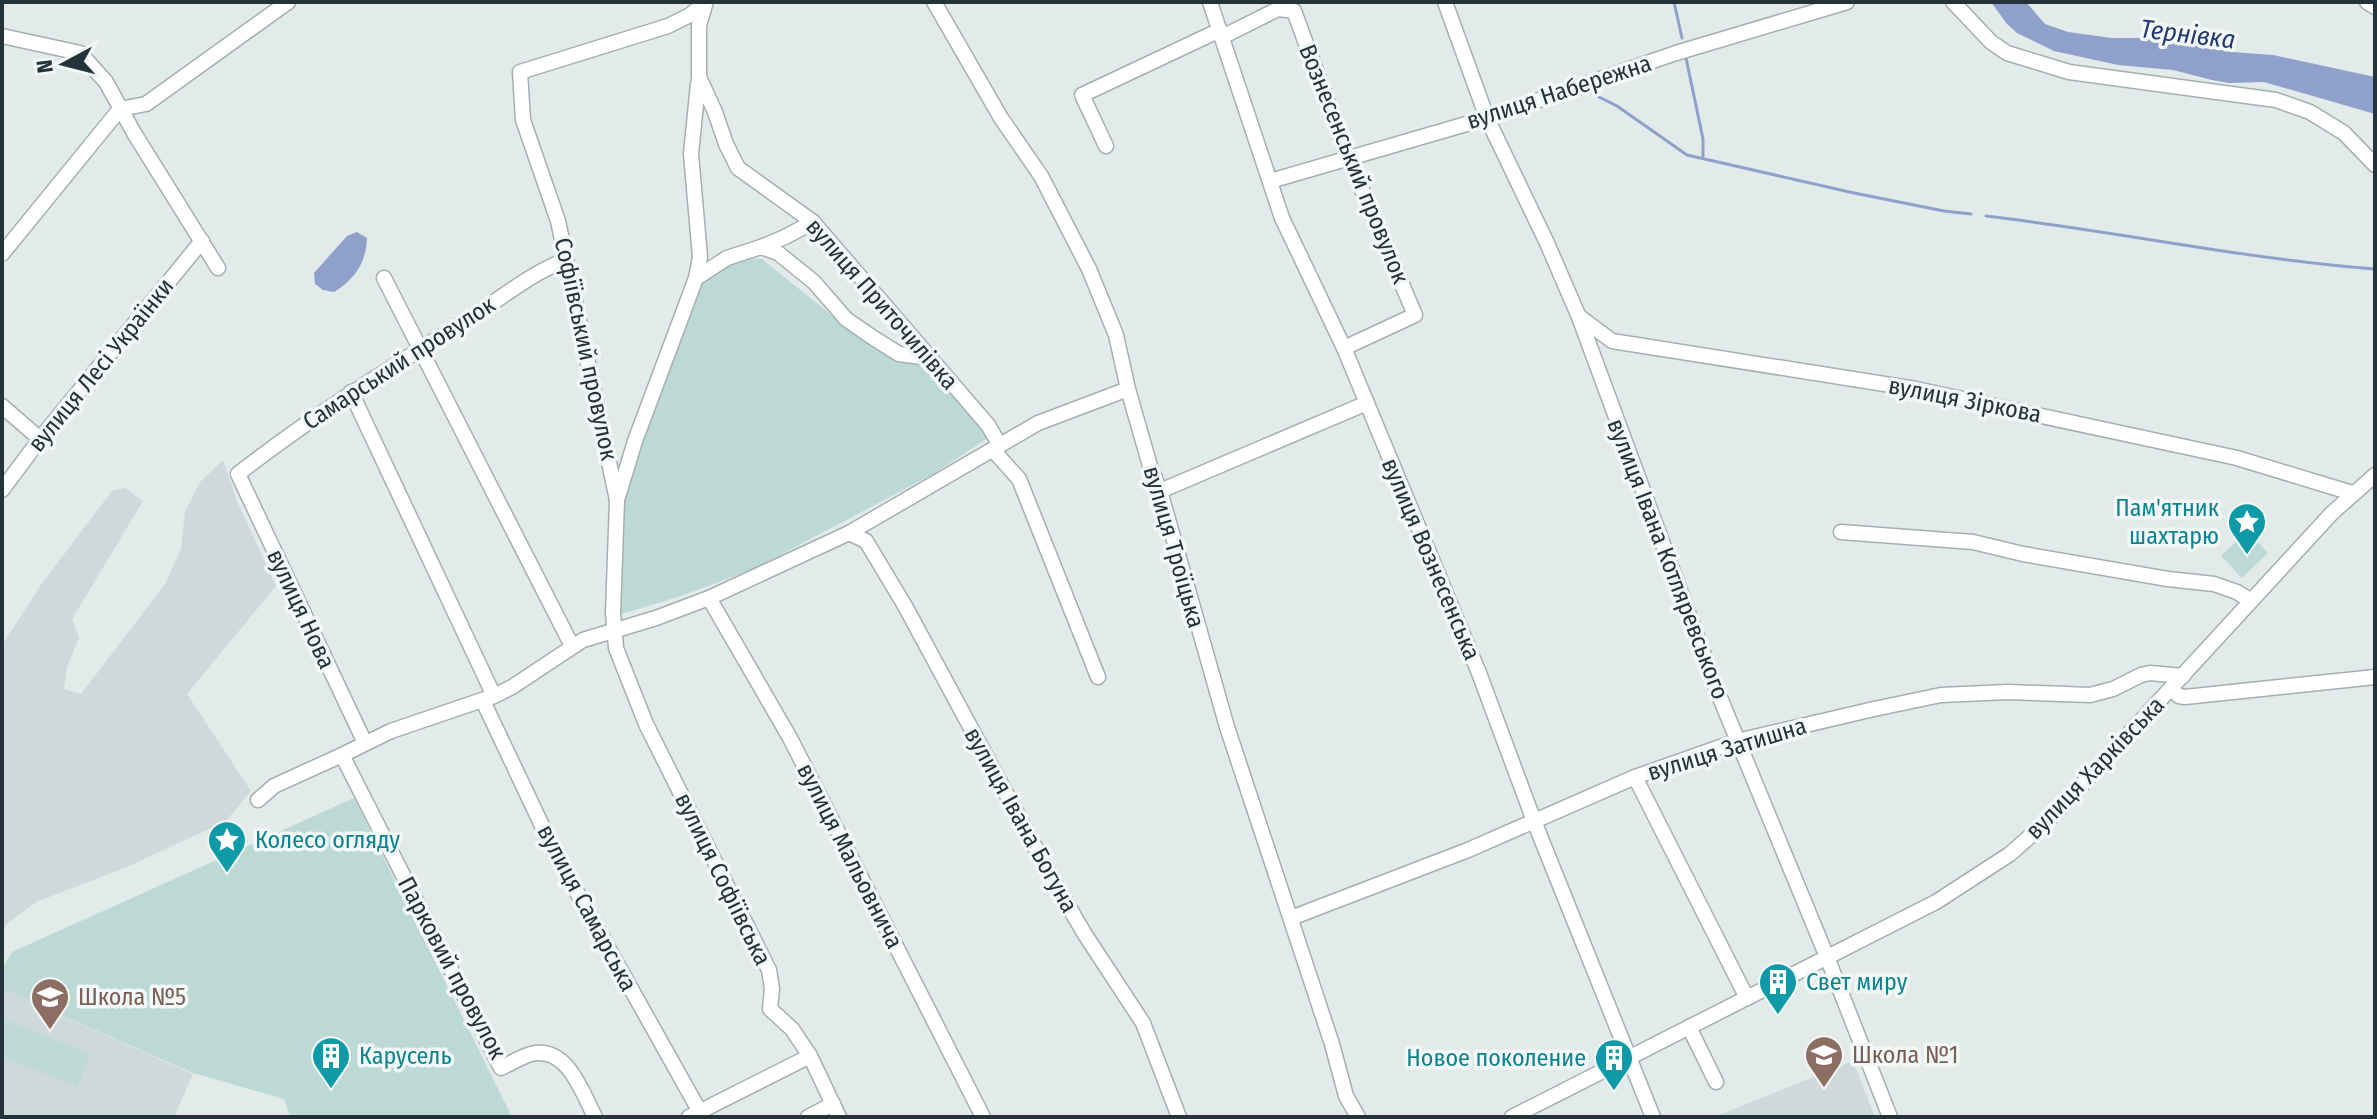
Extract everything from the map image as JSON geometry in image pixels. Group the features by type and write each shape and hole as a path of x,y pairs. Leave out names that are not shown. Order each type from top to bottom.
{"street":[{"path":"2,254 120,109 146,104 288,2"},
{"name":"Софіївський провулок","path":"613,631 617,500 558,221 525,128 520,72 668,26 690,15 706,2"},
{"name":"вулиця Приточилівка","path":"706,2 699,25 699,77 738,168 813,222 988,425 996,447 1019,479 1098,677"},
{"name":"вулиця Троїцька","path":"934,2 1001,118 1041,176 1104,300 1227,727 1332,1044 1346,1096 1358,1117"},
{"name":"вулиця Вознесенська","path":"1210,2 1282,218 1344,348 1479,673 1534,821 1653,1117"},
{"name":"вулиця Івана Котляревського","path":"1445,2 1487,118 1579,317 1716,688 1890,1117"},
{"name":"вулиця Набережна","path":"1270,181 1487,118 1676,53 1847,2"},
{"path":"1953,2 1991,42 2007,53 2069,72 2276,100 2310,112 2344,133 2375,165"},
{"path":"2367,2 2375,7"},
{"name":"Вознесенський провулок","path":"1106,146 1082,95 1278,9 1294,11 1348,157 1415,315 1344,348"},
{"path":"2,36 80,53 106,82 218,268"},
{"path":"617,500 635,441 696,278 700,257 691,154 699,77"},
{"path":"696,278 727,258 785,237 813,222"},
{"name":"вулиця Лесі Українки","path":"2,490 202,241"},
{"path":"761,247 778,253 797,267 846,319 872,337 899,354 929,358"},
{"name":"Самарський провулок","path":"238,474 351,392 513,288 549,266 566,260"},
{"path":"384,278 572,646"},
{"name":"вулиця Зіркова","path":"1579,317 1612,341 1916,389 2237,458 2352,493"},
{"path":"1593,354 1612,341"},
{"path":"258,800 274,786 391,731 512,687 572,646 709,598 849,533 1038,423 1128,389"},
{"name":"вулиця Самарська","path":"351,392 555,853 694,1114"},
{"path":"1160,491 1367,403"},
{"path":"2,406 40,439"},
{"name":"вулиця Нова","path":"238,474 365,743"},
{"name":"вулиця Харківська","path":"1512,1117 1936,902 2010,854 2056,813 2352,493 2375,475"},
{"path":"1841,532 1973,542 2023,554 2214,584 2251,601"},
{"name":"вулиця Івана Богуна","path":"849,533 866,541 905,606 1048,871 1143,1023 1179,1117"},
{"name":"вулиця Мальовнича","path":"709,598 790,738 983,1117"},
{"name":"вулиця Софіївська","path":"613,631 621,664 646,724 769,970 772,981 770,1009 792,1029 810,1056 836,1110"},
{"name":"вулиця Затишна","path":"1291,918 1468,850 1635,777 1737,741 1941,695 2008,692 2090,695 2150,673 2183,676"},
{"name":"вулиця Харківська","path":"2171,689 2185,697 2375,677"},
{"name":"Парковий провулок","path":"342,755 501,1068 535,1053 555,1056 568,1069 595,1117"},
{"path":"1635,777 1747,998"},
{"path":"1689,1027 1716,1082"},
{"path":"694,1114 810,1056"},
{"path":"808,1117 836,1110"}],"shaded area":[{"path":"223,460 237,501 276,586 187,694 251,791 226,821 127,867 36,902 2,931 2,646 40,586 112,491 125,488 143,501 72,619 79,638 67,667 64,689 81,694 165,584 181,549 185,512 200,482"},
{"name":"Школа №5","path":"2,989 193,1074 174,1117 2,1117"},
{"name":"Школа №1","path":"1853,1061 1875,1117 1714,1117"}],"green space":[{"path":"742,258 762,259 860,338 887,354 925,363 967,406 988,438 933,474 756,568 622,614 611,610 614,498 677,330 705,274"},
{"path":"2247,531 2268,553 2242,578 2221,556"},
{"path":"354,798 511,1115 291,1117 284,1099 193,1073 2,989 2,969 12,952"},
{"path":"7,1020 91,1054 77,1087 2,1056 2,1031"}],"water":[{"path":"1991,2 2026,2 2045,24 2068,32 2112,38 2145,38 2232,52 2273,55 2375,77 2375,114 2264,82 2229,83 2173,70 2118,65 2054,51 2017,33"},
{"path":"357,232 367,238 358,270 334,292 323,290 315,284 314,273 347,236"}],"waterway":[{"path":"1674,2 1682,38"},
{"path":"1686,58 1703,139 1703,156"},
{"path":"1593,94 1617,106 1687,155 1854,193 1971,214"},
{"path":"1986,216 2277,259 2375,269"}],"place":[{"name":"Пам'ятник шахтарю","path":"2247,556"},
{"name":"Колесо огляду","path":"227,874"},
{"name":"Свет миру","path":"1778,1016"},
{"name":"Школа №5","path":"50,1031"},
{"name":"Школа №1","path":"1824,1089"},
{"name":"Карусель","path":"331,1090"},
{"name":"Новое поколение","path":"1614,1092"}],"water label":[{"name":"Тернівка","path":"2188,34"}]}
